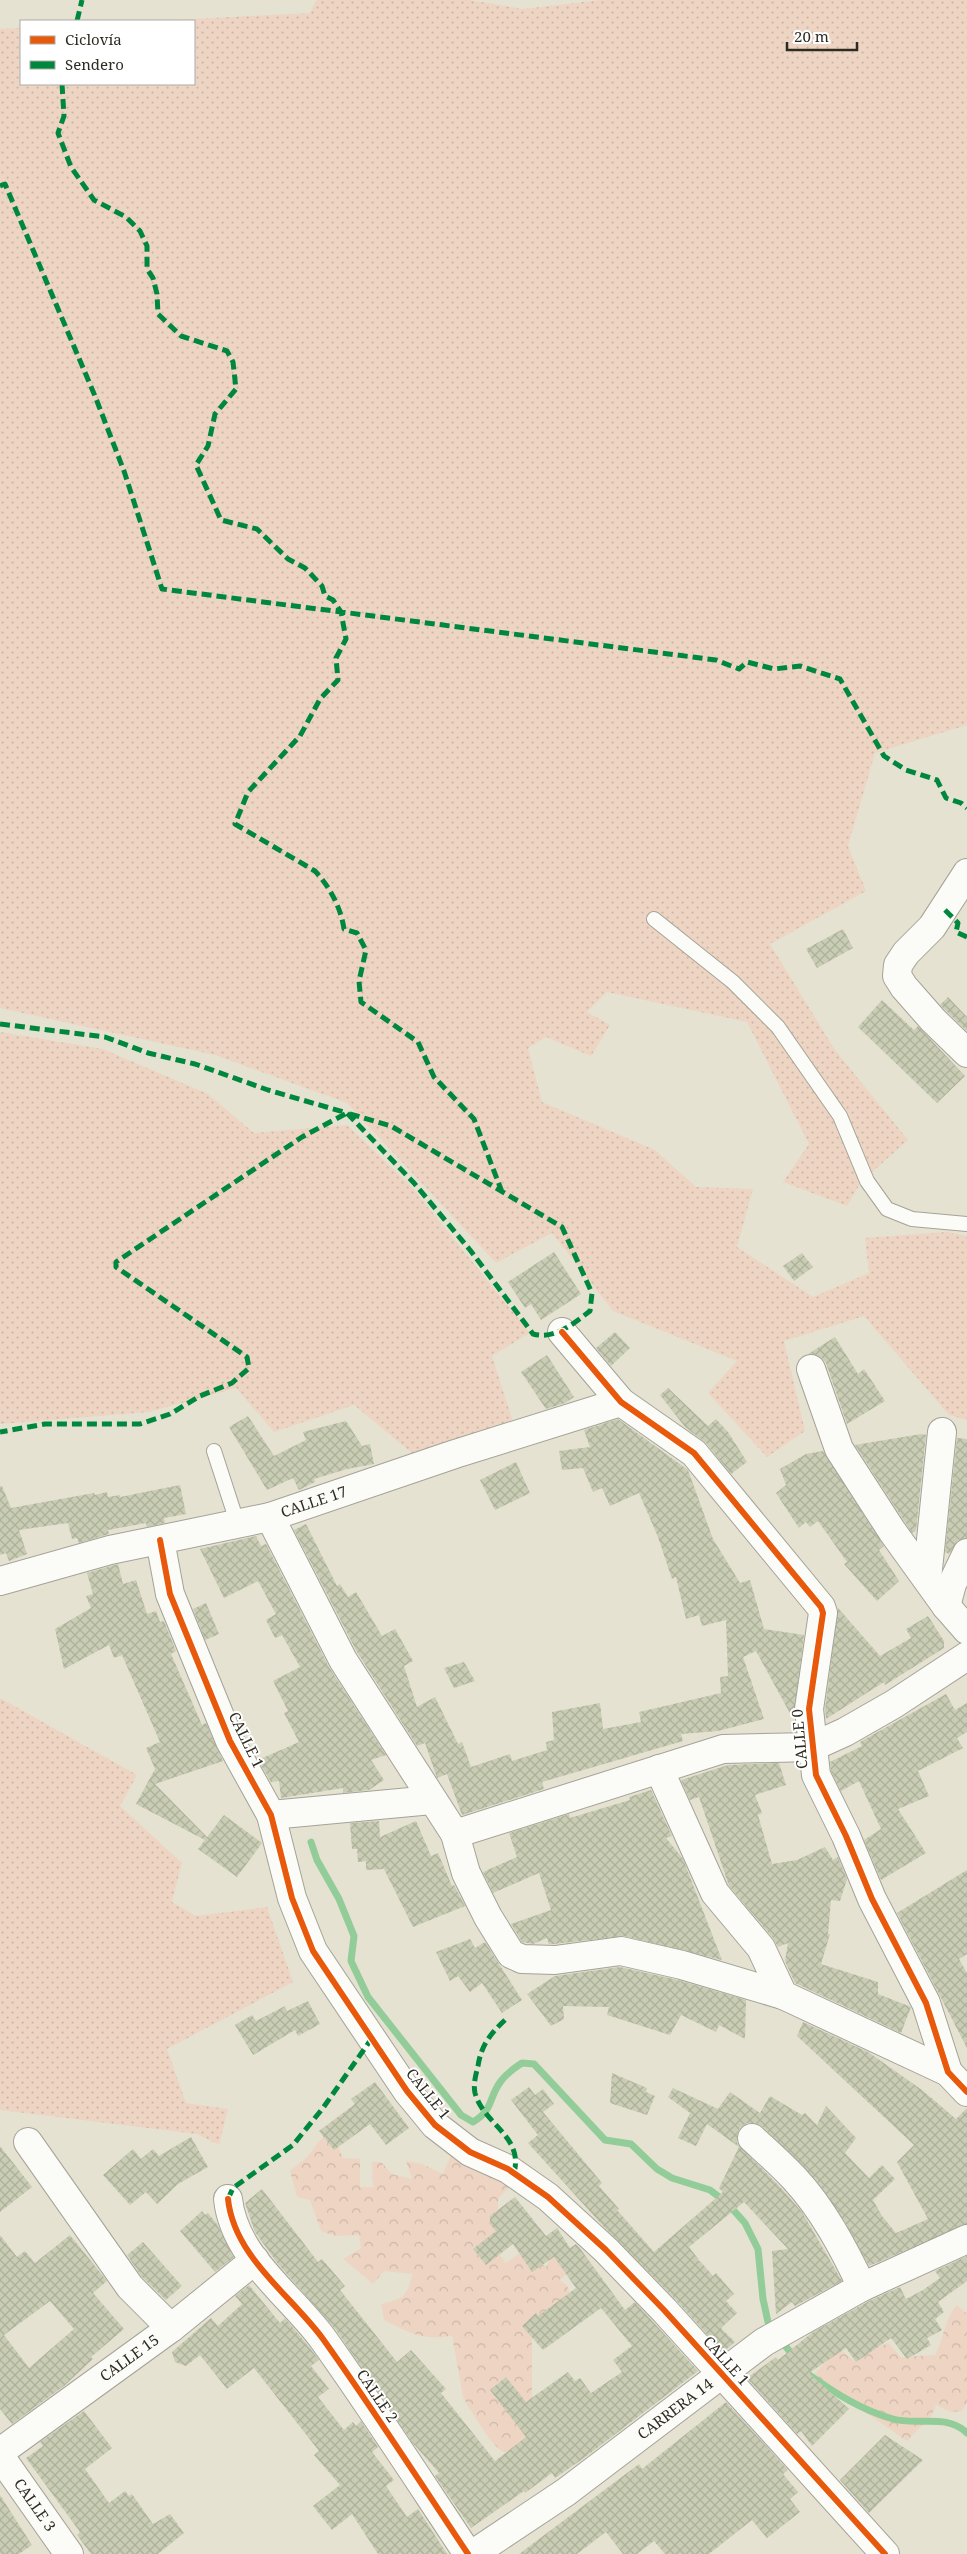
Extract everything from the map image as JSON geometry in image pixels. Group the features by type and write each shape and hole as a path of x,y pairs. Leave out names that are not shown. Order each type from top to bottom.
{"street":[{"path":"967,873 937,921 902,959 898,965 897,976 933,1020 967,1053"},
{"name":"CALLE 0","path":"562,1332 621,1402 694,1453 821,1607 823,1613 809,1709 816,1775 846,1836 872,1899 926,2003 948,2072 967,2092"},
{"path":"811,1369 839,1449 892,1531 946,1606 967,1630"},
{"name":"CALLE 17","path":"0,1581 110,1550 270,1517 455,1454 621,1402"},
{"path":"927,1579 942,1432"},
{"path":"270,1517 343,1660 455,1834 466,1874 488,1917 512,1954 522,1959 555,1960 620,1951 682,1965 783,1995 948,2072"},
{"name":"CALLE 1","path":"160,1540 170,1594 230,1741 271,1815 292,1898 313,1951 407,2091 435,2125 470,2152 508,2169 548,2197 606,2250 885,2554"},
{"path":"946,1606 952,1584 967,1553"},
{"path":"455,1834 723,1749 812,1746 845,1732 894,1704 967,1656"},
{"path":"659,1769 715,1893 761,1948 783,1995"},
{"path":"271,1815 432,1800"},
{"path":"752,2138 795,2180 833,2233 862,2286"},
{"path":"28,2142 130,2287 171,2328"},
{"name":"CALLE 2","path":"228,2199 230,2218 255,2260 322,2337 468,2554"},
{"name":"CARRERA 14","path":"473,2554 566,2492 764,2342 862,2286 967,2239"},
{"name":"CALLE 15","path":"0,2452 171,2328 255,2260"},
{"name":"CALLE 3","path":"0,2456 69,2554"}],"lane":[{"path":"654,919 733,982 778,1027 840,1116 867,1181 888,1209 912,1219 967,1224"},
{"path":"214,1451 238,1525"}],"green space":[{"path":"316,0 470,0 523,9 601,0 967,0 967,725 875,753 848,846 866,891 770,944 835,1050 908,1140 861,1182 847,1206 783,1182 809,1144 747,1022 607,992 587,1012 610,1025 591,1056 546,1037 528,1048 542,1102 655,1150 696,1187 753,1189 737,1247 813,1297 869,1273 865,1238 947,1232 967,1236 967,1420 949,1415 864,1316 784,1341 805,1431 767,1457 708,1393 737,1361 613,1311 552,1233 496,1263 347,1103 215,1055 0,1008 0,29 20,28 20,85 195,85 195,20 174,20 310,13"},
{"path":"0,1032 103,1049 208,1094 254,1133 347,1125 411,1186 530,1333 492,1356 514,1425 418,1458 354,1405 274,1432 236,1388 149,1412 0,1424"},
{"path":"0,1698 137,1775 120,1806 182,1863 172,1902 196,1916 267,1907 293,1982 167,2049 186,2103 228,2109 219,2145 197,2134 0,2110"},
{"path":"324,2135 338,2146 343,2158 360,2159 360,2187 373,2187 372,2162 381,2162 392,2174 412,2179 406,2161 422,2164 443,2174 453,2150 510,2186 498,2199 498,2216 493,2246 506,2263 524,2250 546,2267 553,2254 567,2274 559,2280 567,2285 571,2297 532,2339 532,2434 511,2454 501,2451 490,2440 463,2397 452,2336 433,2337 417,2335 384,2320 381,2304 403,2296 408,2288 412,2274 384,2271 373,2284 343,2259 361,2248 359,2235 335,2236 321,2231 310,2200 297,2197 290,2171 307,2157"},
{"path":"957,2305 966,2313 967,2311 967,2403 962,2411 951,2412 936,2405 932,2415 907,2441 812,2376 828,2360 836,2346 856,2362 876,2348 888,2343 901,2357 935,2355 949,2317"}],"building":[{"path":"843,929 853,948 817,968 806,949"},
{"path":"948,997 967,1017 967,1031 940,1005"},
{"path":"882,1000 914,1030 918,1026 965,1076 937,1103 858,1027"},
{"path":"554,1252 581,1294 541,1320 531,1304 525,1308 508,1282"},
{"path":"802,1253 813,1267 794,1281 783,1266"},
{"path":"615,1332 630,1348 611,1366 596,1348"},
{"path":"835,1337 858,1374 864,1369 885,1401 847,1424 826,1363 821,1357 808,1354"},
{"path":"547,1355 574,1397 565,1403 546,1409 521,1372"},
{"path":"668,1388 708,1426 716,1419 728,1432 747,1462 731,1474 706,1443 685,1427 660,1395"},
{"path":"248,1416 274,1456 306,1440 303,1432 346,1421 362,1446 370,1444 374,1464 347,1469 314,1479 315,1482 299,1490 293,1478 267,1490 229,1427"},
{"path":"618,1419 688,1470 713,1539 740,1583 750,1580 764,1629 804,1635 794,1715 792,1717 756,1651 743,1657 764,1719 718,1731 681,1734 683,1741 542,1782 544,1789 462,1815 447,1774 437,1778 425,1743 417,1746 357,1652 294,1530 306,1524 337,1586 340,1584 348,1597 356,1592 382,1636 395,1629 413,1661 404,1666 417,1707 435,1697 458,1744 462,1742 471,1767 510,1754 512,1761 547,1750 546,1742 554,1740 552,1712 600,1703 603,1729 641,1722 639,1712 721,1693 720,1677 728,1676 726,1620 702,1626 699,1615 686,1619 676,1577 672,1579 658,1537 639,1493 610,1506 602,1488 593,1492 583,1468 562,1470 559,1451 590,1447 584,1430"},
{"path":"921,1434 926,1435 916,1531 912,1533 855,1445"},
{"path":"957,1438 967,1439 967,1538 958,1540 949,1554 945,1552"},
{"path":"823,1451 884,1546 879,1550 899,1581 877,1601 844,1564 847,1562 818,1521 810,1527 806,1522 799,1528 776,1493 786,1485 780,1469 806,1454"},
{"path":"516,1462 530,1493 495,1510 480,1480"},
{"path":"180,1485 186,1514 164,1518 165,1523 147,1527 146,1523 108,1530 109,1534 79,1543 77,1538 72,1539 68,1523 19,1530 27,1554 9,1561 6,1553 0,1555 0,1486 2,1486 11,1508 94,1493 95,1495 107,1492 108,1497 120,1495 120,1497"},
{"path":"256,1536 261,1546 266,1544 329,1667 386,1755 371,1760 384,1780 369,1790 343,1793 343,1788 281,1798 279,1781 271,1782 258,1760 299,1742 284,1713 288,1711 273,1681 300,1667 282,1635 275,1638 266,1620 276,1614 258,1581 224,1598 200,1549"},
{"path":"118,1564 123,1584 136,1580 147,1614 156,1611 160,1622 164,1621 176,1651 171,1654 202,1725 206,1723 223,1761 155,1784 207,1837 205,1840 136,1804 155,1769 146,1748 160,1742 122,1655 114,1658 109,1645 64,1669 55,1629 91,1608 86,1596 93,1594 87,1573"},
{"path":"206,1603 219,1634 205,1640 193,1609"},
{"path":"838,1608 880,1656 911,1638 906,1629 928,1616 944,1641 944,1648 885,1685 884,1682 826,1719 825,1709"},
{"path":"464,1662 475,1681 454,1688 444,1668"},
{"path":"946,1694 955,1710 967,1703 967,1732 957,1738 963,1748 918,1771 929,1796 898,1809 926,1853 881,1880 864,1840 881,1829 859,1781 841,1791 831,1771 830,1762 862,1746 860,1742"},
{"path":"779,1763 786,1785 755,1795 762,1813 758,1815 772,1864 797,1860 825,1847 833,1860 838,1857 847,1879 840,1901 831,1900 828,1934 830,1934 821,1964 878,1982 878,1994 911,2007 901,2033 795,1983 785,1961 788,1943 778,1947 773,1938 729,1886 699,1797 690,1800 681,1780 728,1765"},
{"path":"651,1790 672,1836 666,1838 683,1859 722,1960 624,1936 554,1944 549,1944 547,1938 533,1944 522,1942 511,1924 551,1910 539,1873 493,1893 483,1872 517,1857 509,1833 569,1814 570,1818 630,1800 629,1797"},
{"path":"224,1815 262,1843 237,1877 198,1849"},
{"path":"379,1821 380,1837 416,1821 431,1856 438,1853 452,1886 454,1885 465,1906 413,1927 384,1869 366,1870 366,1861 358,1862 357,1849 352,1849 350,1823"},
{"path":"967,1870 967,1954 959,1959 967,1973 967,2048 897,1913"},
{"path":"470,1939 475,1948 485,1942 522,2000 502,2013 482,1983 470,1992 458,1976 450,1981 436,1952"},
{"path":"620,1967 678,1980 746,2000 745,2039 719,2025 716,2032 681,2015 670,2035 607,2015 609,2007 563,2006 564,2019 551,2026 527,1994 555,1976"},
{"path":"308,2001 320,2024 298,2036 295,2030 253,2055 235,2025 252,2015 256,2021 285,2006 287,2011"},
{"path":"803,2022 868,2052 922,2090 956,2119 967,2108 967,2224 869,2266 845,2222 816,2180 763,2127 755,2123 747,2123 740,2128 737,2134 737,2143 802,2212 842,2281 795,2306 792,2302 776,2314 772,2251 788,2249 744,2202 689,2247 698,2261 713,2276 716,2273 734,2294 726,2301 737,2313 721,2328 735,2342 723,2352 675,2299 604,2227 528,2143 538,2135 511,2100 529,2087 535,2095 543,2089 554,2104 543,2112 602,2183 599,2186 619,2209 617,2210 654,2252 723,2192 719,2188 739,2147 707,2124 696,2146 678,2138 690,2113 668,2097 673,2088 718,2109 730,2092 760,2113 770,2096 802,2115 805,2113 817,2125 826,2106 856,2138 845,2153 869,2178 882,2165 895,2179 873,2200 882,2216 896,2233 928,2219 897,2162 914,2145 797,2036"},
{"path":"612,2073 647,2088 646,2092 655,2096 647,2115 610,2103"},
{"path":"375,2082 409,2128 386,2145 370,2124 334,2150 319,2131 355,2104 351,2099"},
{"path":"191,2137 208,2167 178,2184 157,2204 146,2192 130,2205 103,2175 133,2149 141,2159 153,2149 159,2156"},
{"path":"0,2146 32,2187 0,2212"},
{"path":"262,2189 318,2262 322,2259 345,2286 340,2290 397,2362 411,2350 446,2389 441,2393 495,2461 526,2437 490,2390 506,2377 526,2402 568,2372 575,2381 580,2378 591,2393 622,2372 613,2360 632,2346 601,2308 543,2350 522,2326 536,2313 538,2316 576,2288 554,2257 532,2272 513,2244 486,2265 473,2249 496,2231 490,2224 490,2216 515,2197 546,2236 557,2228 570,2248 576,2244 625,2310 635,2302 698,2371 584,2458 555,2478 552,2473 471,2528 435,2476 439,2473 412,2442 336,2330 278,2264 255,2232 245,2203"},
{"path":"202,2211 205,2215 208,2213 217,2224 234,2257 215,2272 180,2231"},
{"path":"0,2235 17,2257 25,2251 35,2263 70,2235 107,2281 93,2293 124,2329 91,2357 93,2359 64,2386 12,2424 0,2409","holes":["50,2301 74,2329 29,2368 4,2335"]},
{"path":"143,2242 182,2286 166,2300 142,2277 127,2255"},
{"path":"967,2256 967,2281 938,2302 944,2312 935,2319 942,2330 927,2338 931,2345 907,2359 891,2338 856,2362 846,2348 809,2373 849,2409 812,2446 801,2431 797,2434 747,2378 776,2357 778,2360 813,2332 869,2301 900,2287 906,2299 923,2290 940,2278 935,2271"},
{"path":"249,2285 280,2323 285,2318 319,2360 311,2366 329,2389 318,2397 344,2430 353,2422 356,2426 361,2421 378,2447 372,2452 394,2480 386,2486 407,2517 418,2509 447,2554 378,2554 352,2514 332,2530 313,2506 340,2485 314,2455 319,2451 254,2368 227,2389 200,2355 186,2366 175,2362 172,2352 211,2318 218,2326 242,2304 235,2296"},
{"path":"726,2402 788,2470 783,2474 798,2492 790,2499 800,2512 767,2538 752,2520 709,2554 665,2554 654,2541 637,2554 623,2554 606,2532 577,2554 519,2554 639,2464 642,2469"},
{"path":"84,2411 112,2448 85,2469 109,2503 125,2491 129,2496 132,2494 153,2524 170,2514 184,2533 158,2554 91,2554 77,2535 80,2532 26,2458 43,2446 40,2442"},
{"path":"885,2435 923,2460 869,2513 840,2480"},
{"path":"0,2495 32,2545 19,2554 0,2554"}],"waterway":[{"path":"311,1842 317,1860 339,1899 354,1936 351,1961 368,1997 461,2115 473,2122 488,2108 497,2087 513,2069 522,2063 534,2064 605,2140 631,2144 657,2169 672,2178 710,2190 727,2203 745,2223 758,2249 763,2299 768,2322"},
{"path":"783,2343 795,2358"},
{"path":"808,2374 828,2388 870,2411 903,2421 951,2423 967,2433"}],"marked path":[{"path":"77,20 82,0"},
{"path":"62,85 64,116 58,133 71,167 94,200 126,217 140,231 147,246 147,269 153,278 157,294 158,314 181,336 227,351 233,362 236,389 215,414 208,446 196,465 221,520 257,529 288,559 305,568 322,586 325,596 333,600 341,612 346,639 336,658 338,680 320,699 300,736 248,792 235,824 315,871 325,884 334,898 343,921 344,929 357,933 366,950 359,981 361,1002 418,1042 434,1077 474,1119 502,1192"},
{"path":"0,186 5,184 95,396 124,471 162,589 716,660 739,669 747,662 774,669 800,666 840,679 884,756 906,770 937,780 946,798 961,803 967,808"},
{"path":"945,910 958,923 956,932 967,937"},
{"path":"0,1024 105,1037 148,1053 195,1064 268,1090 347,1113 414,1183 470,1250 533,1334 549,1335 556,1333 590,1311 592,1293 562,1227 391,1126 347,1113 302,1137 116,1262 116,1267 247,1357 249,1368 232,1383 200,1396 170,1414 140,1424 45,1424 0,1432"},
{"path":"505,2020 484,2046 479,2059 474,2090 479,2104 513,2149 516,2160 514,2173"},
{"path":"228,2199 233,2188 293,2145 323,2108 372,2038"}],"cycle path":[{"path":"562,1332 621,1402 694,1453 821,1607 823,1613 809,1709 816,1775 846,1836 872,1899 926,2003 948,2072 967,2092"},
{"path":"160,1540 170,1594 230,1741 271,1815 292,1898 313,1951 407,2091 435,2125 470,2152 508,2169 548,2197 606,2250 664,2310 885,2554"},
{"path":"228,2199 232,2220 252,2257 323,2339 468,2554"}]}
